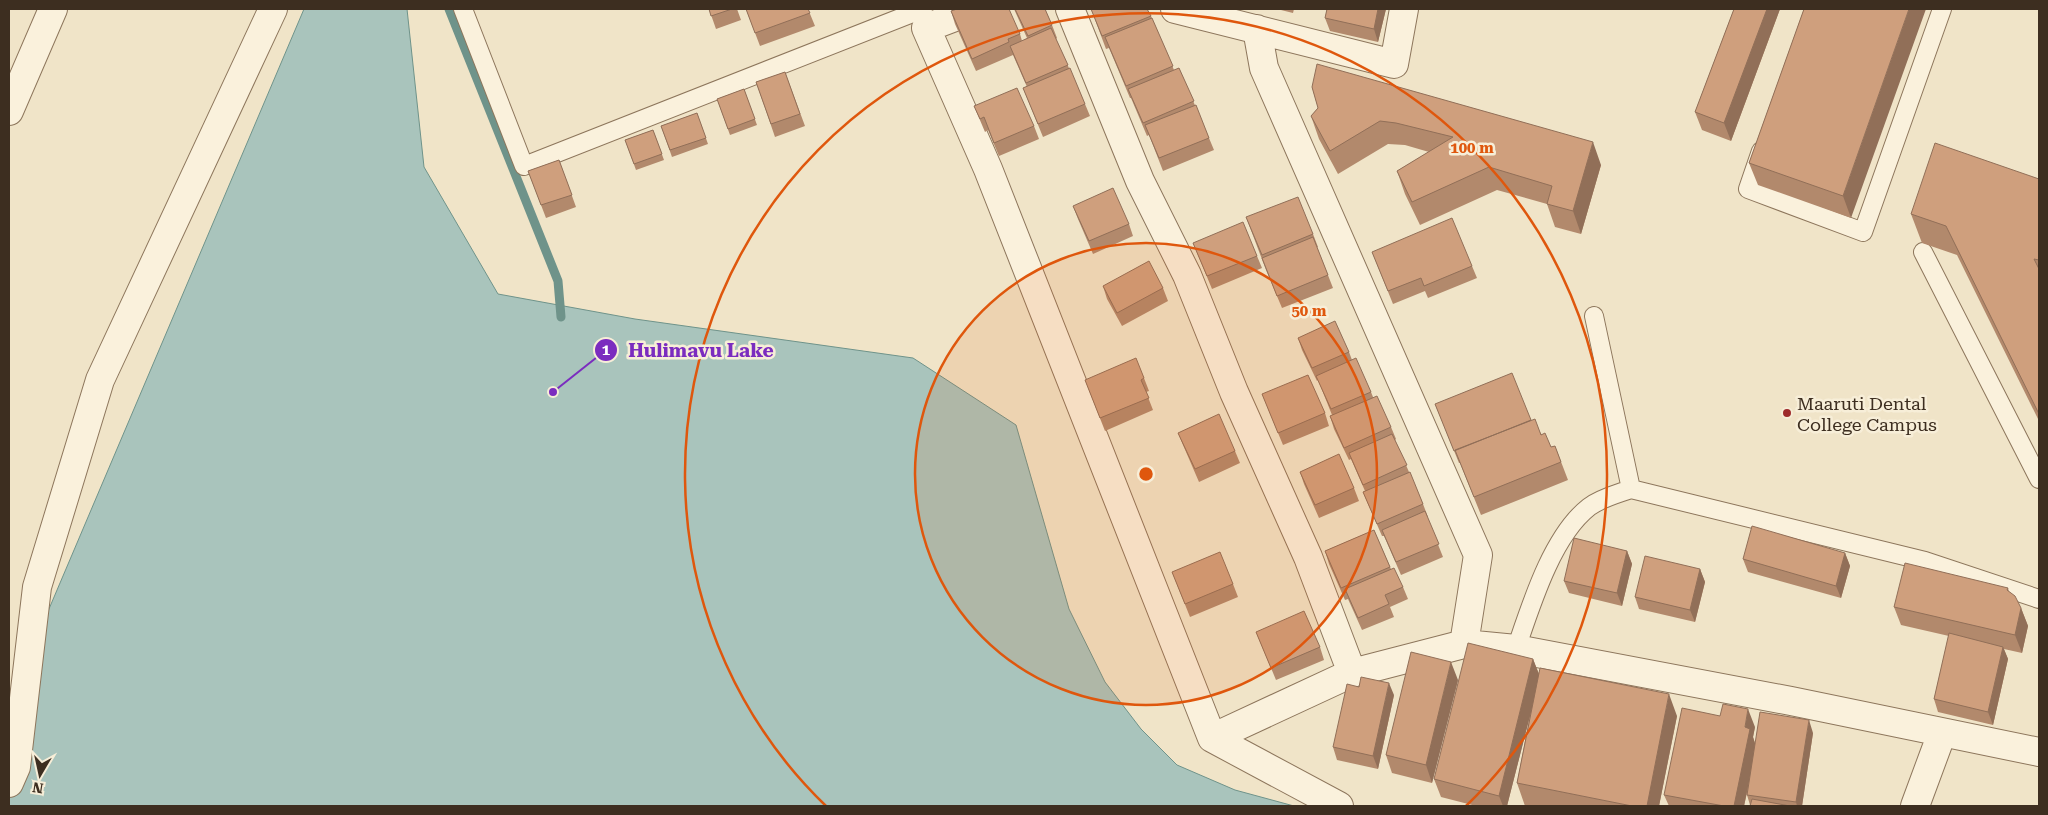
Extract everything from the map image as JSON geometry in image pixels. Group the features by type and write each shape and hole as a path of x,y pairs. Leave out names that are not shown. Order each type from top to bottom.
{"street":[{"path":"9,111 53,9"},
{"path":"9,783 16,768 37,587 100,380 272,9"},
{"path":"976,9 926,28 988,169 1212,738 1339,806"},
{"path":"1070,9 1140,181 1187,275 1234,392 1308,557 1352,673"},
{"path":"1187,10 1394,64 1404,9"},
{"path":"1257,29 1264,68 1478,555 1464,644"},
{"path":"1212,738 1352,673 1464,644 1516,649 1792,701 2039,752"},
{"path":"1915,806 1942,732"}],"lane":[{"path":"463,9 524,166 923,9"},
{"path":"1766,135 1748,189 1863,232 1942,9"},
{"path":"1924,252 2039,479"},
{"path":"1594,316 1631,489"},
{"path":"1516,649 1540,583 1564,534 1588,508 1599,501 1631,489 1925,561 2039,599"}],"water":[{"path":"304,9 407,9 424,167 498,294 635,319 913,358 1016,425 1069,609 1105,682 1141,729 1177,765 1235,790 1294,806 9,806 9,703"}],"building":[{"path":"709,9 732,9 711,16"},
{"path":"746,9 808,9 810,13 755,33"},
{"path":"957,9 1009,9 1020,34 1008,39 1009,42 972,59 951,11"},
{"path":"1015,9 1045,9 1052,25 1028,36"},
{"path":"1091,9 1147,9 1151,16 1102,36"},
{"path":"1327,9 1378,9 1374,29 1325,18"},
{"path":"1734,9 1767,9 1724,123 1695,112"},
{"path":"1804,9 1909,9 1843,196 1749,163"},
{"path":"1152,18 1173,66 1126,86 1105,37"},
{"path":"1051,28 1068,65 1026,83 1010,46"},
{"path":"1317,64 1593,142 1573,211 1547,204 1552,186 1489,167 1412,202 1397,171 1453,137 1380,121 1330,151 1311,116 1318,108 1312,87"},
{"path":"1070,68 1085,104 1038,124 1023,88"},
{"path":"1179,68 1194,101 1143,123 1128,89"},
{"path":"785,72 800,114 771,124 756,82"},
{"path":"1017,88 1034,126 994,143 984,117 980,119 974,106"},
{"path":"744,89 755,119 728,129 717,99"},
{"path":"1196,105 1209,138 1159,158 1145,125"},
{"path":"697,113 706,138 670,150 661,126"},
{"path":"653,130 662,154 634,164 625,140"},
{"path":"1935,143 2039,179 2039,260 2034,259 2039,269 2039,414 1946,226 1911,214"},
{"path":"559,160 572,195 541,205 528,171"},
{"path":"1113,188 1129,224 1089,241 1073,206"},
{"path":"1298,197 1313,234 1262,255 1246,217"},
{"path":"1452,218 1472,266 1424,286 1421,278 1388,291 1372,252"},
{"path":"1243,222 1257,256 1207,276 1193,243"},
{"path":"1313,237 1328,275 1277,296 1262,258"},
{"path":"1149,261 1163,288 1117,313 1103,286"},
{"path":"1335,321 1349,352 1312,368 1298,338"},
{"path":"1136,358 1144,378 1141,380 1149,398 1100,418 1085,380"},
{"path":"1356,358 1371,392 1331,409 1316,376"},
{"path":"1512,373 1531,420 1454,451 1435,404"},
{"path":"1308,375 1325,413 1278,433 1262,394"},
{"path":"1377,396 1391,427 1344,448 1330,416"},
{"path":"1219,414 1235,451 1195,469 1178,433"},
{"path":"1535,419 1541,435 1545,433 1551,447 1555,446 1561,462 1474,497 1455,450"},
{"path":"1392,434 1407,465 1363,485 1349,453"},
{"path":"1339,454 1354,488 1315,505 1300,472"},
{"path":"1410,472 1423,504 1377,524 1363,492"},
{"path":"1425,511 1439,544 1396,562 1382,530"},
{"path":"1752,526 1845,553 1836,586 1743,559"},
{"path":"1374,530 1390,567 1341,588 1325,551"},
{"path":"1574,538 1627,551 1617,593 1564,581"},
{"path":"1220,552 1233,584 1185,604 1172,572"},
{"path":"1645,556 1700,569 1690,610 1635,597"},
{"path":"1905,563 2008,588 2007,590 2015,596 2021,608 2015,635 1894,607"},
{"path":"1394,568 1403,587 1385,595 1389,604 1358,618 1345,589"},
{"path":"1304,611 1320,647 1271,668 1256,632"},
{"path":"1949,633 2003,647 1988,712 1934,699"},
{"path":"1468,643 1533,659 1499,796 1434,779"},
{"path":"1411,652 1451,662 1426,765 1386,755"},
{"path":"1540,668 1669,694 1647,806 1632,806 1517,783"},
{"path":"1361,677 1389,683 1373,756 1333,747 1347,684 1359,687"},
{"path":"1723,704 1748,709 1745,727 1750,729 1734,806 1724,806 1664,795 1682,708 1720,716"},
{"path":"1760,712 1809,720 1796,802 1747,795"},
{"path":"1752,799 1790,806 1750,806"}],"waterway":[{"path":"449,9 558,281 561,317"}],"place":[{"name":"Hulimavu Lake","path":"553,392"},
{"name":"Maaruti Dental College Campus","path":"1787,413"}]}
